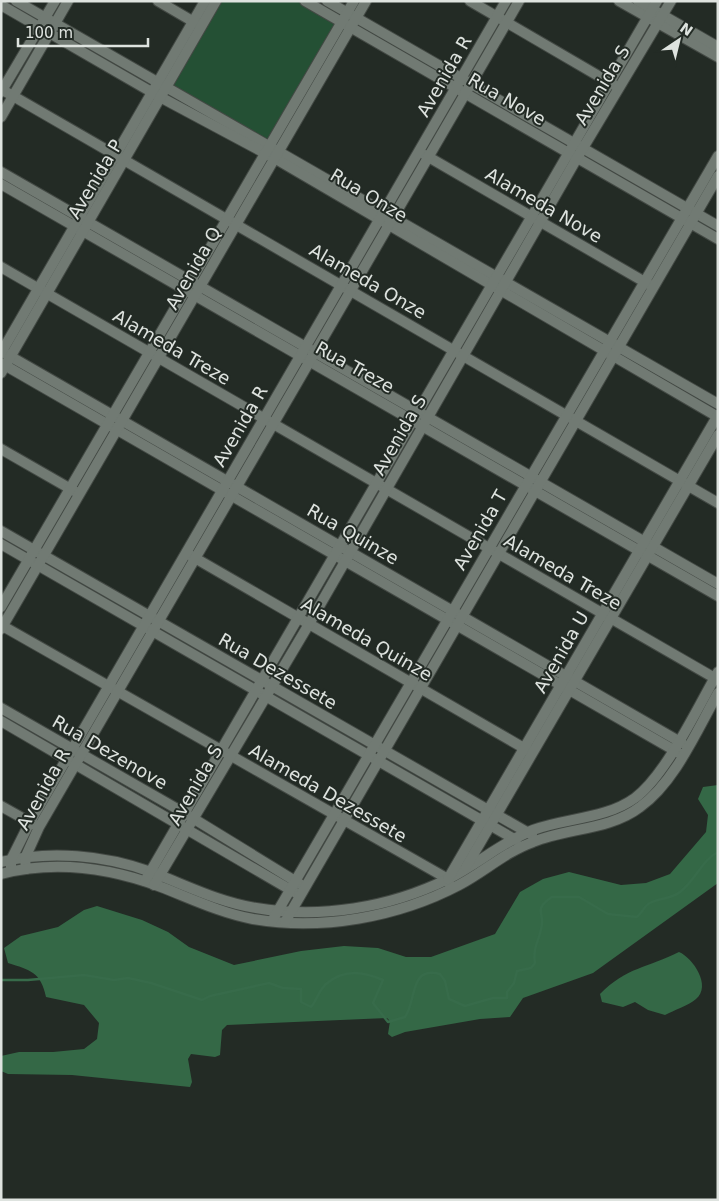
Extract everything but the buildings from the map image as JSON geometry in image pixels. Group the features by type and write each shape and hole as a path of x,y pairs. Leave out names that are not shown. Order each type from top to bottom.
{"street":[{"name":"Rua Onze","path":"16,1 47,26"},
{"path":"1,117 14,96 47,26 55,1"},
{"path":"2,90 47,26 68,1"},
{"path":"158,1 197,24"},
{"name":"Avenida P","path":"197,24 205,1"},
{"name":"Avenida P","path":"81,224 125,161 159,91 197,24 216,1"},
{"name":"Rua Nove","path":"305,1 718,239"},
{"name":"Rua Nove","path":"327,1 718,226"},
{"name":"Avenida Q","path":"352,15 354,1"},
{"name":"Avenida Q","path":"232,223 268,151 352,15 366,1"},
{"path":"470,1 619,88"},
{"name":"Avenida R","path":"6,872 6,861 35,824 268,421 351,290 419,152 506,1"},
{"name":"Avenida R","path":"310,353 341,285 429,157 519,1"},
{"path":"619,1 652,9"},
{"path":"638,1 652,9 660,19 718,57"},
{"name":"Avenida S","path":"153,879 268,684 309,624 577,158 671,1"},
{"name":"Rua Onze","path":"1,4 47,26 159,91 278,155 611,349 717,417"},
{"name":"Avenida S","path":"268,684 298,618 337,549 652,9"},
{"path":"660,19 718,46"},
{"name":"Avenida Q","path":"2,627 34,562 115,422 232,223 278,155 346,25"},
{"name":"Alameda Onze","path":"2,90 718,503"},
{"name":"Avenida P","path":"3,367 4,353 43,291 81,224 115,155 159,91"},
{"name":"Alameda Nove","path":"419,152 649,284"},
{"name":"Avenida T","path":"285,922 498,553 530,487 531,475 571,417 611,349 686,221 718,156"},
{"name":"Rua Treze","path":"1,172 191,294 300,355"},
{"name":"Avenida T","path":"691,211 718,176"},
{"name":"Rua Treze","path":"1,184 196,284 426,421 530,487 718,596"},
{"name":"Alameda Treze","path":"1,267 607,616 717,676"},
{"name":"Rua Onze","path":"611,349 718,404"},
{"name":"Rua Quinze","path":"4,353 115,422 680,748"},
{"name":"Avenida R","path":"268,421 300,355 310,353"},
{"name":"Rua Quinze","path":"3,367 115,422"},
{"name":"Avenida T","path":"272,921 489,548 530,487 540,481 571,417"},
{"name":"Avenida U","path":"450,884 607,616 648,557 649,544 684,483 717,417"},
{"name":"Rua Treze","path":"426,421 531,475 718,584"},
{"name":"Avenida U","path":"684,483 718,435"},
{"path":"1,449 75,491"},
{"name":"Rua Dezessete","path":"1,531 539,839"},
{"name":"Rua Dezessete","path":"1,544 524,845"},
{"name":"Avenida U","path":"607,616 638,551 649,544"},
{"name":"Alameda Quinze","path":"190,555 529,751"},
{"name":"Avenida Q","path":"1,607 34,562"},
{"name":"Alameda Dezessete","path":"2,627 344,820 450,884"},
{"path":"6,861 25,864 96,868 153,879 235,904 291,912 331,912 372,905 468,880 524,845 539,839 616,820 632,812 661,788 717,676"},
{"path":"153,879 232,914 272,921 351,920 421,901 450,884 465,870 512,839 528,832 620,807 647,786 680,748 718,693"},
{"name":"Rua Dezenove","path":"1,708 74,756 303,891"},
{"name":"Rua Dezenove","path":"1,720 74,756"},
{"path":"1,806 35,824"},
{"name":"Avenida R","path":"25,864 35,824"},
{"name":"Avenida U","path":"465,870 486,824"},
{"path":"6,872 25,864"},
{"path":"465,870 468,880"}],"green space":[{"path":"218,1 302,1 340,23 269,144 168,89"},
{"path":"718,785 718,883 593,973 523,998 510,1017 480,1019 405,1032 392,1037 388,1034 390,1021 387,1018 227,1025 222,1030 220,1055 215,1057 191,1054 188,1059 192,1082 190,1087 72,1075 8,1074 1,1071 1,1056 19,1052 53,1052 84,1049 97,1039 99,1023 84,1005 46,997 38,977 28,970 8,963 4,948 21,936 58,927 84,910 97,906 142,920 168,932 189,947 234,965 301,951 344,946 378,948 406,957 431,957 495,934 520,892 543,879 569,872 621,885 646,883 670,874 706,832 708,815 698,799 703,787"},
{"path":"679,952 695,966 701,980 702,987 700,993 693,1001 665,1015 648,1010 635,1002 623,1007 602,1002 600,994 619,978"}],"waterway":[{"path":"1,980 28,980 84,975 114,980 128,978 151,983 202,1000 210,996 269,983 283,988 301,989 301,1002 311,1007 326,984 340,976 354,973 369,975 383,980 373,1003 388,1022 405,1017 418,980 423,975 430,973 440,974 445,981 449,999 465,1006 493,998 507,998 507,992 514,983 517,971 531,968 535,963 534,956 542,926 541,908 552,897 579,897 608,914 637,917 650,903 680,892 707,860 718,852"}]}
